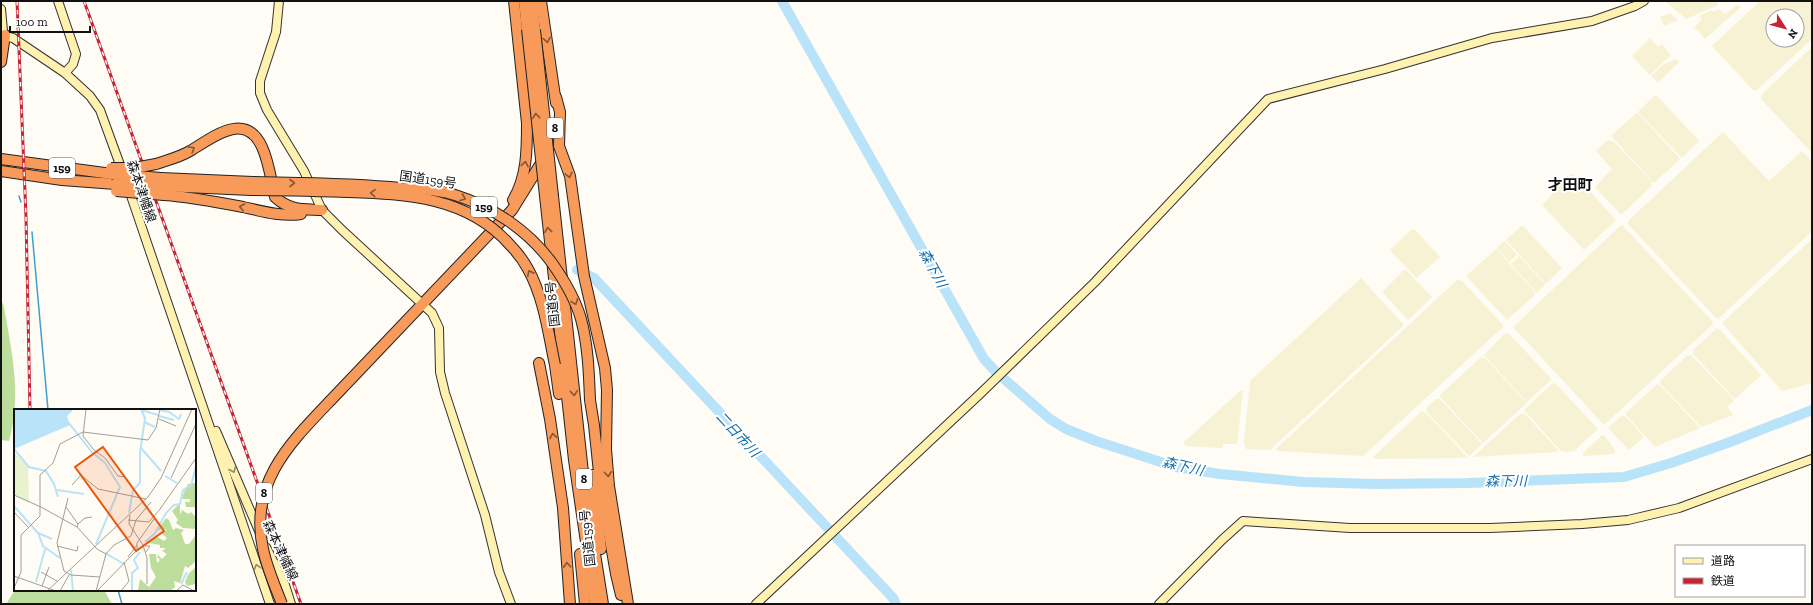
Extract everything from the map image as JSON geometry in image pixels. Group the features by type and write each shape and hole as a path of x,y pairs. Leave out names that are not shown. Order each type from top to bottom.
{"highway":[{"name":"8","path":"488,234 515,197 522,180 526,159 527,123 514,1"},
{"name":"国道8号","path":"524,1 531,30 549,196 566,317 585,491 601,603"},
{"name":"国道8号","path":"531,30 532,1"},
{"name":"8","path":"282,604 263,549 260,521 262,500 269,479 279,458 330,400 512,210 543,162 552,142 555,127 556,97 542,1"},
{"path":"1,62 2,33"},
{"path":"556,97 560,112 559,146 570,176 584,273 605,368 607,390 606,448 609,486 627,604"},
{"name":"159","path":"114,179 134,168 173,159 190,151 217,133 234,128 250,131 257,138 262,147 275,197 291,208 322,210"},
{"name":"159","path":"1,159 163,186 188,196 268,212 293,215 322,210"},
{"name":"国道159号","path":"1,171 62,180 99,183 114,179 163,186 373,185 453,194 508,220 529,237 545,254 565,281 581,319 588,362 594,486 606,590 601,603"},
{"name":"159","path":"1,176 44,181 62,180"},
{"name":"国道159号","path":"252,186 402,195 432,199 473,214 487,223 503,237 528,268 541,299 558,363 568,456 574,460"},
{"name":"国道8号","path":"549,196 558,324 558,363"},
{"path":"539,363 555,448 563,508 570,604"},
{"path":"590,400 600,482 616,574 620,592 627,604"},
{"name":"8","path":"574,460 576,479 601,603"},
{"name":"8","path":"576,479 572,483 585,604"}],"street":[{"path":"58,1 76,54 73,64 65,73"},
{"path":"279,1 276,32 260,82 260,93 267,110 304,171 322,210 432,314 439,328 440,372 445,393 485,515 499,572 511,604"},
{"path":"756,604 1011,365 1095,282 1268,99 1385,69 1492,38 1592,21 1635,6 1644,1"},
{"path":"1,9 2,33"},
{"name":"森本津幡線","path":"2,33 13,38 65,73 82,87 100,110 200,396 270,604"},
{"name":"森本津幡線","path":"200,396 269,555 285,585 291,604"},
{"path":"1158,604 1243,521 1350,528 1490,528 1582,524 1628,520 1679,508 1812,459"}],"shaded area":[{"path":"1665,1 1717,1 1718,5 1686,19"},
{"path":"1760,1 1812,1 1812,39 1805,45 1805,8 1765,8 1765,48 1802,48 1757,90 1753,90 1712,46"},
{"path":"1737,5 1741,7 1705,39 1694,27 1702,19 1699,16 1712,10 1713,12 1719,9 1725,14"},
{"path":"1670,13 1678,20 1664,26 1660,17"},
{"path":"1650,38 1658,47 1662,44 1671,55 1650,75 1632,56"},
{"path":"1812,47 1812,153 1761,99 1762,94"},
{"path":"1676,59 1679,62 1658,83 1651,76 1664,64"},
{"path":"1654,96 1657,96 1699,141 1682,158 1638,112"},
{"path":"1638,113 1680,159 1654,183 1611,136"},
{"path":"1723,132 1769,181 1801,152 1804,153 1812,162 1812,231 1718,319 1628,224 1629,220"},
{"path":"1608,140 1614,142 1652,182 1652,186 1621,215 1595,187 1612,169 1596,151"},
{"path":"1571,174 1576,176 1616,220 1584,250 1542,205"},
{"path":"1621,225 1713,322 1713,324 1604,425 1513,327"},
{"path":"1521,226 1523,226 1562,268 1546,284 1506,240"},
{"path":"1411,230 1415,230 1440,257 1416,278 1390,250"},
{"path":"1812,239 1812,383 1782,391 1722,323"},
{"path":"1505,241 1517,255 1509,262 1496,248"},
{"path":"1496,249 1535,292 1534,296 1507,320 1466,276"},
{"path":"1519,256 1545,284 1537,293 1511,264"},
{"path":"1405,269 1432,297 1408,320 1382,292"},
{"path":"1361,278 1404,325 1270,450 1246,449 1244,441 1250,381"},
{"path":"1457,280 1462,281 1504,326 1363,456 1278,451 1276,449"},
{"path":"1717,328 1761,375 1735,399 1693,354 1693,350"},
{"path":"1505,333 1509,334 1551,378 1551,380 1527,402 1484,355"},
{"path":"1688,355 1691,355 1734,400 1727,407 1733,415 1701,427 1660,383 1661,380"},
{"path":"1481,357 1485,358 1527,403 1483,443 1440,397 1440,395"},
{"path":"1553,383 1556,384 1598,429 1574,451 1561,451 1524,410"},
{"path":"1657,384 1660,385 1700,428 1655,447 1626,415 1627,412"},
{"path":"1240,391 1243,391 1237,444 1223,444 1222,448 1185,446 1184,442"},
{"path":"1436,399 1440,399 1482,444 1469,456 1426,411 1427,407"},
{"path":"1422,411 1427,414 1468,458 1375,459 1373,457"},
{"path":"1524,413 1558,450 1557,452 1473,457 1520,414"},
{"path":"1622,416 1625,416 1644,437 1629,450 1608,428"},
{"path":"1604,435 1615,450 1614,454 1583,456 1583,453"}],"green space":[{"path":"1,299 4,307 13,358 15,407 9,441 1,440"},
{"path":"14,591 105,591 112,604 6,604"}],"waterway":[{"name":"森下川","path":"782,1 984,359 996,372 1050,419 1066,429 1096,441 1176,467 1220,474 1304,482 1376,484 1468,483 1624,477 1671,463 1730,442 1812,410"},
{"path":"19,196 21,202"},
{"path":"32,232 48,409"},
{"name":"二日市川","path":"577,270 594,278 893,598 896,604"},
{"path":"118,591 122,604"}],"railway":[{"path":"17,1 26,217 30,409"},
{"path":"84,1 301,604"}],"district":[{"name":"才田町","path":"1570,185"}]}
